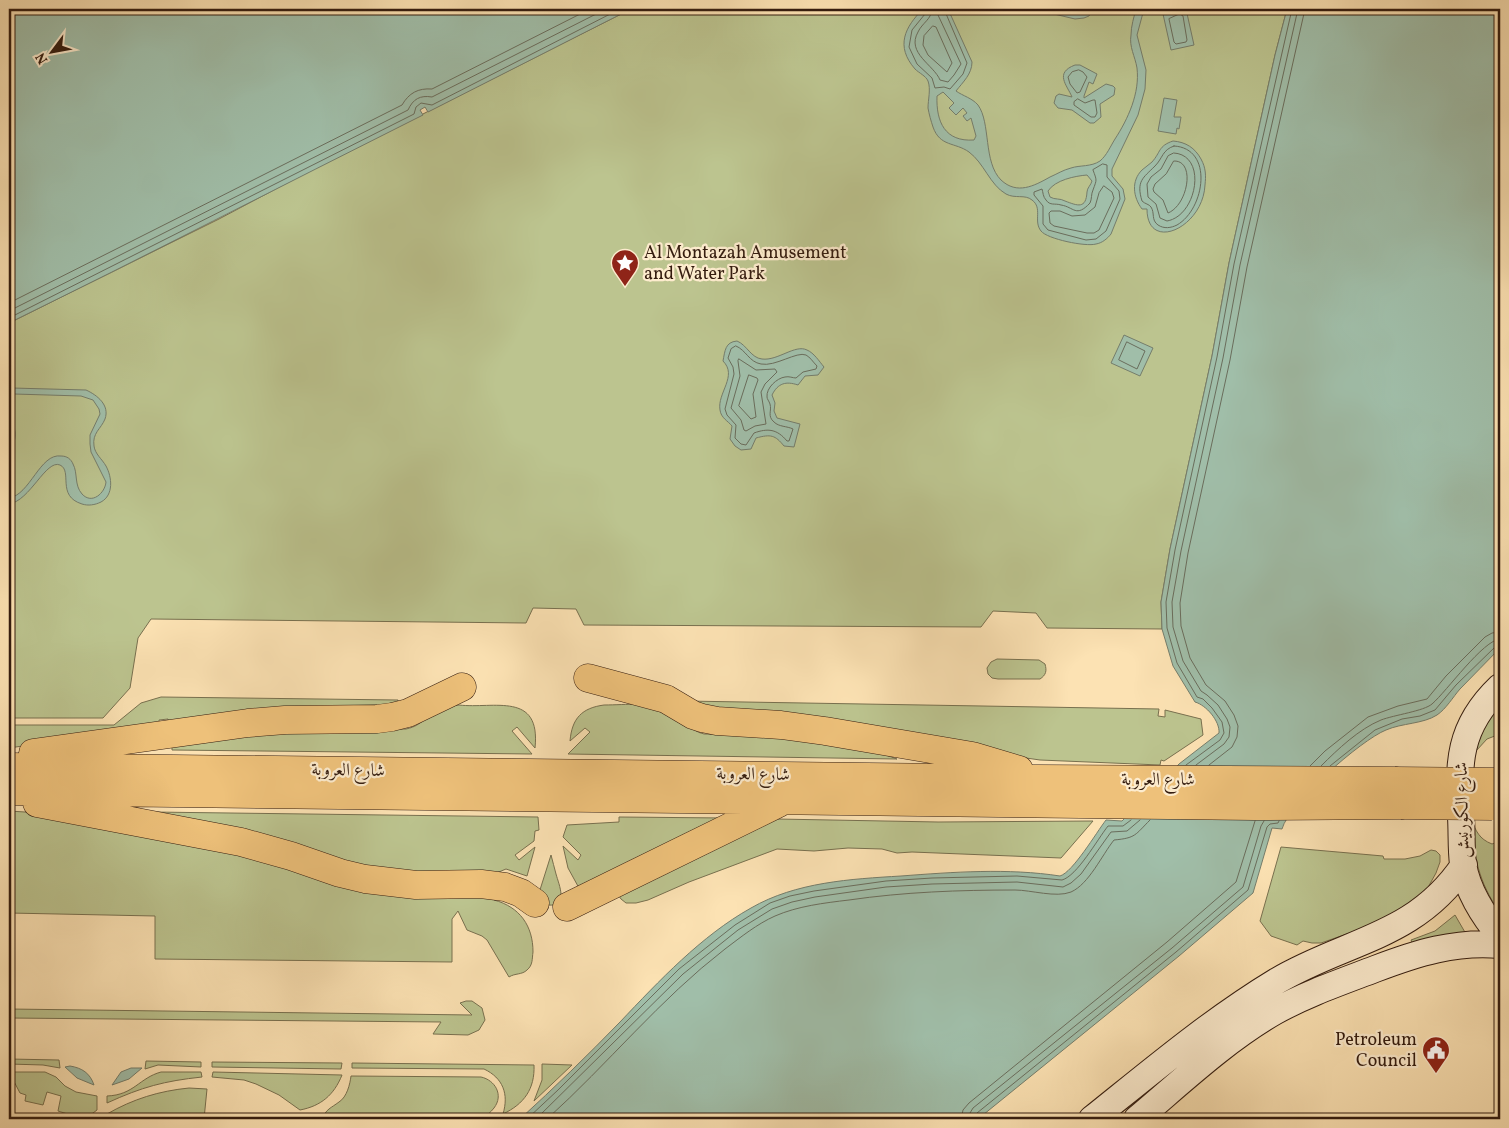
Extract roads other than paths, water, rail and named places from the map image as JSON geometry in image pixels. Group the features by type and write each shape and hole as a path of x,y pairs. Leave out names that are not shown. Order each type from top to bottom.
{"main road":[{"path":"588,678 666,699 693,715 702,718 810,729 972,756 1006,765 1038,779"},
{"path":"9,759 29,754 248,723 392,717 408,713 462,687"},
{"name":"شارع الكورنيش","path":"1500,687 1477,714 1469,729 1460,762 1459,780 1464,865 1477,901 1487,918 1500,934"},
{"name":"شارع العروبة","path":"9,767 1038,779 1105,792"},
{"name":"شارع العروبة","path":"9,791 784,800 1105,792 1498,794"},
{"path":"9,796 66,810 241,842 365,879 416,885 481,884 505,887 520,893 535,903"},
{"path":"567,907 784,800"},
{"path":"1092,1119 1189,1040 1278,980 1308,964 1388,931 1419,913 1444,891 1464,865"},
{"path":"1137,1119 1237,1037 1274,1012 1293,1002 1386,965 1448,946 1478,943 1500,946"},
{"path":"1237,1037 1258,1013 1317,981 1320,976 1318,969 1308,964"}],"water":[{"path":"9,9 631,9 428,112 425,107 420,110 423,115 9,323"},
{"path":"923,9 948,9 972,62 969,74 956,91 976,103 982,113 989,153 995,172 1007,185 1026,188 1068,169 1097,163 1107,154 1124,123 1135,96 1137,68 1131,44 1131,32 1136,9 1144,9 1137,35 1146,70 1145,89 1138,115 1112,169 1112,176 1123,189 1125,199 1111,234 1106,239 1091,245 1067,242 1045,234 1039,227 1037,207 1032,200 1026,197 1006,194 1000,190 969,152 940,138 933,127 928,110 928,81 915,69 905,52 904,45 907,30","holes":["943,92 954,103 949,108 956,115 963,108 967,113 963,116 967,121 971,118 976,136 974,140 956,138 944,128 938,114 937,105 937,96","1087,175 1092,181 1083,204 1077,205 1050,197 1048,191 1060,181"]},
{"path":"1046,9 1093,9 1089,16 1075,19 1054,14"},
{"path":"1186,9 1194,45 1171,50 1163,14"},
{"path":"1287,9 1500,9 1500,648 1437,715 1386,730 1360,746 1327,774 1298,804 1287,818 1282,829 1272,828 1253,893 1179,956 978,1119 520,1119 583,1059 681,960 715,932 751,908 786,892 824,883 843,881 941,873 981,872 1021,872 1060,876 1078,860 1106,820 1122,821 1179,764 1219,733 1219,728 1212,714 1204,706 1195,702 1173,666 1162,629 1161,602 1170,549 1212,356 1229,263"},
{"path":"1080,65 1097,74 1093,84 1089,82 1084,98 1106,84 1115,88 1114,95 1100,104 1101,117 1094,123 1090,123 1072,110 1058,108 1054,103 1056,96 1059,94 1072,97 1065,84 1064,75 1069,68"},
{"path":"1164,98 1177,100 1174,117 1181,117 1176,134 1158,131"},
{"path":"1173,141 1186,144 1196,152 1204,166 1205,182 1202,200 1195,213 1186,223 1175,230 1165,232 1156,230 1149,222 1147,209 1142,209 1134,189 1138,174 1152,162 1162,147"},
{"path":"1124,335 1153,348 1140,376 1111,363"},
{"path":"737,341 755,356 762,359 774,358 797,349 807,350 824,367 818,375 805,376 798,385 783,384 772,395 777,418 800,424 794,447 784,446 772,436 765,436 756,438 751,449 741,450 730,439 732,426 720,410 721,397 728,379 727,367 723,361 728,345"},
{"path":"9,389 86,390 101,401 106,409 106,414 94,438 94,446 110,475 111,486 105,499 99,503 89,505 74,500 67,490 64,468 60,465 55,465 43,474 24,496 9,504 9,498 23,490 41,467 54,457 61,456 71,461 78,487 86,497 94,498 101,494 106,482 91,452 90,435 100,414 93,400 81,396 14,394 9,397"},
{"path":"9,418 14,427 15,437 9,456"},
{"path":"70,1066 85,1072 94,1085 77,1078 65,1067"},
{"path":"131,1068 142,1068 129,1079 112,1085 121,1072"}],"place":[{"name":"Al Montazah Amusement and Water Park","path":"625,287"},
{"name":"Petroleum Council","path":"1436,1074"}]}
